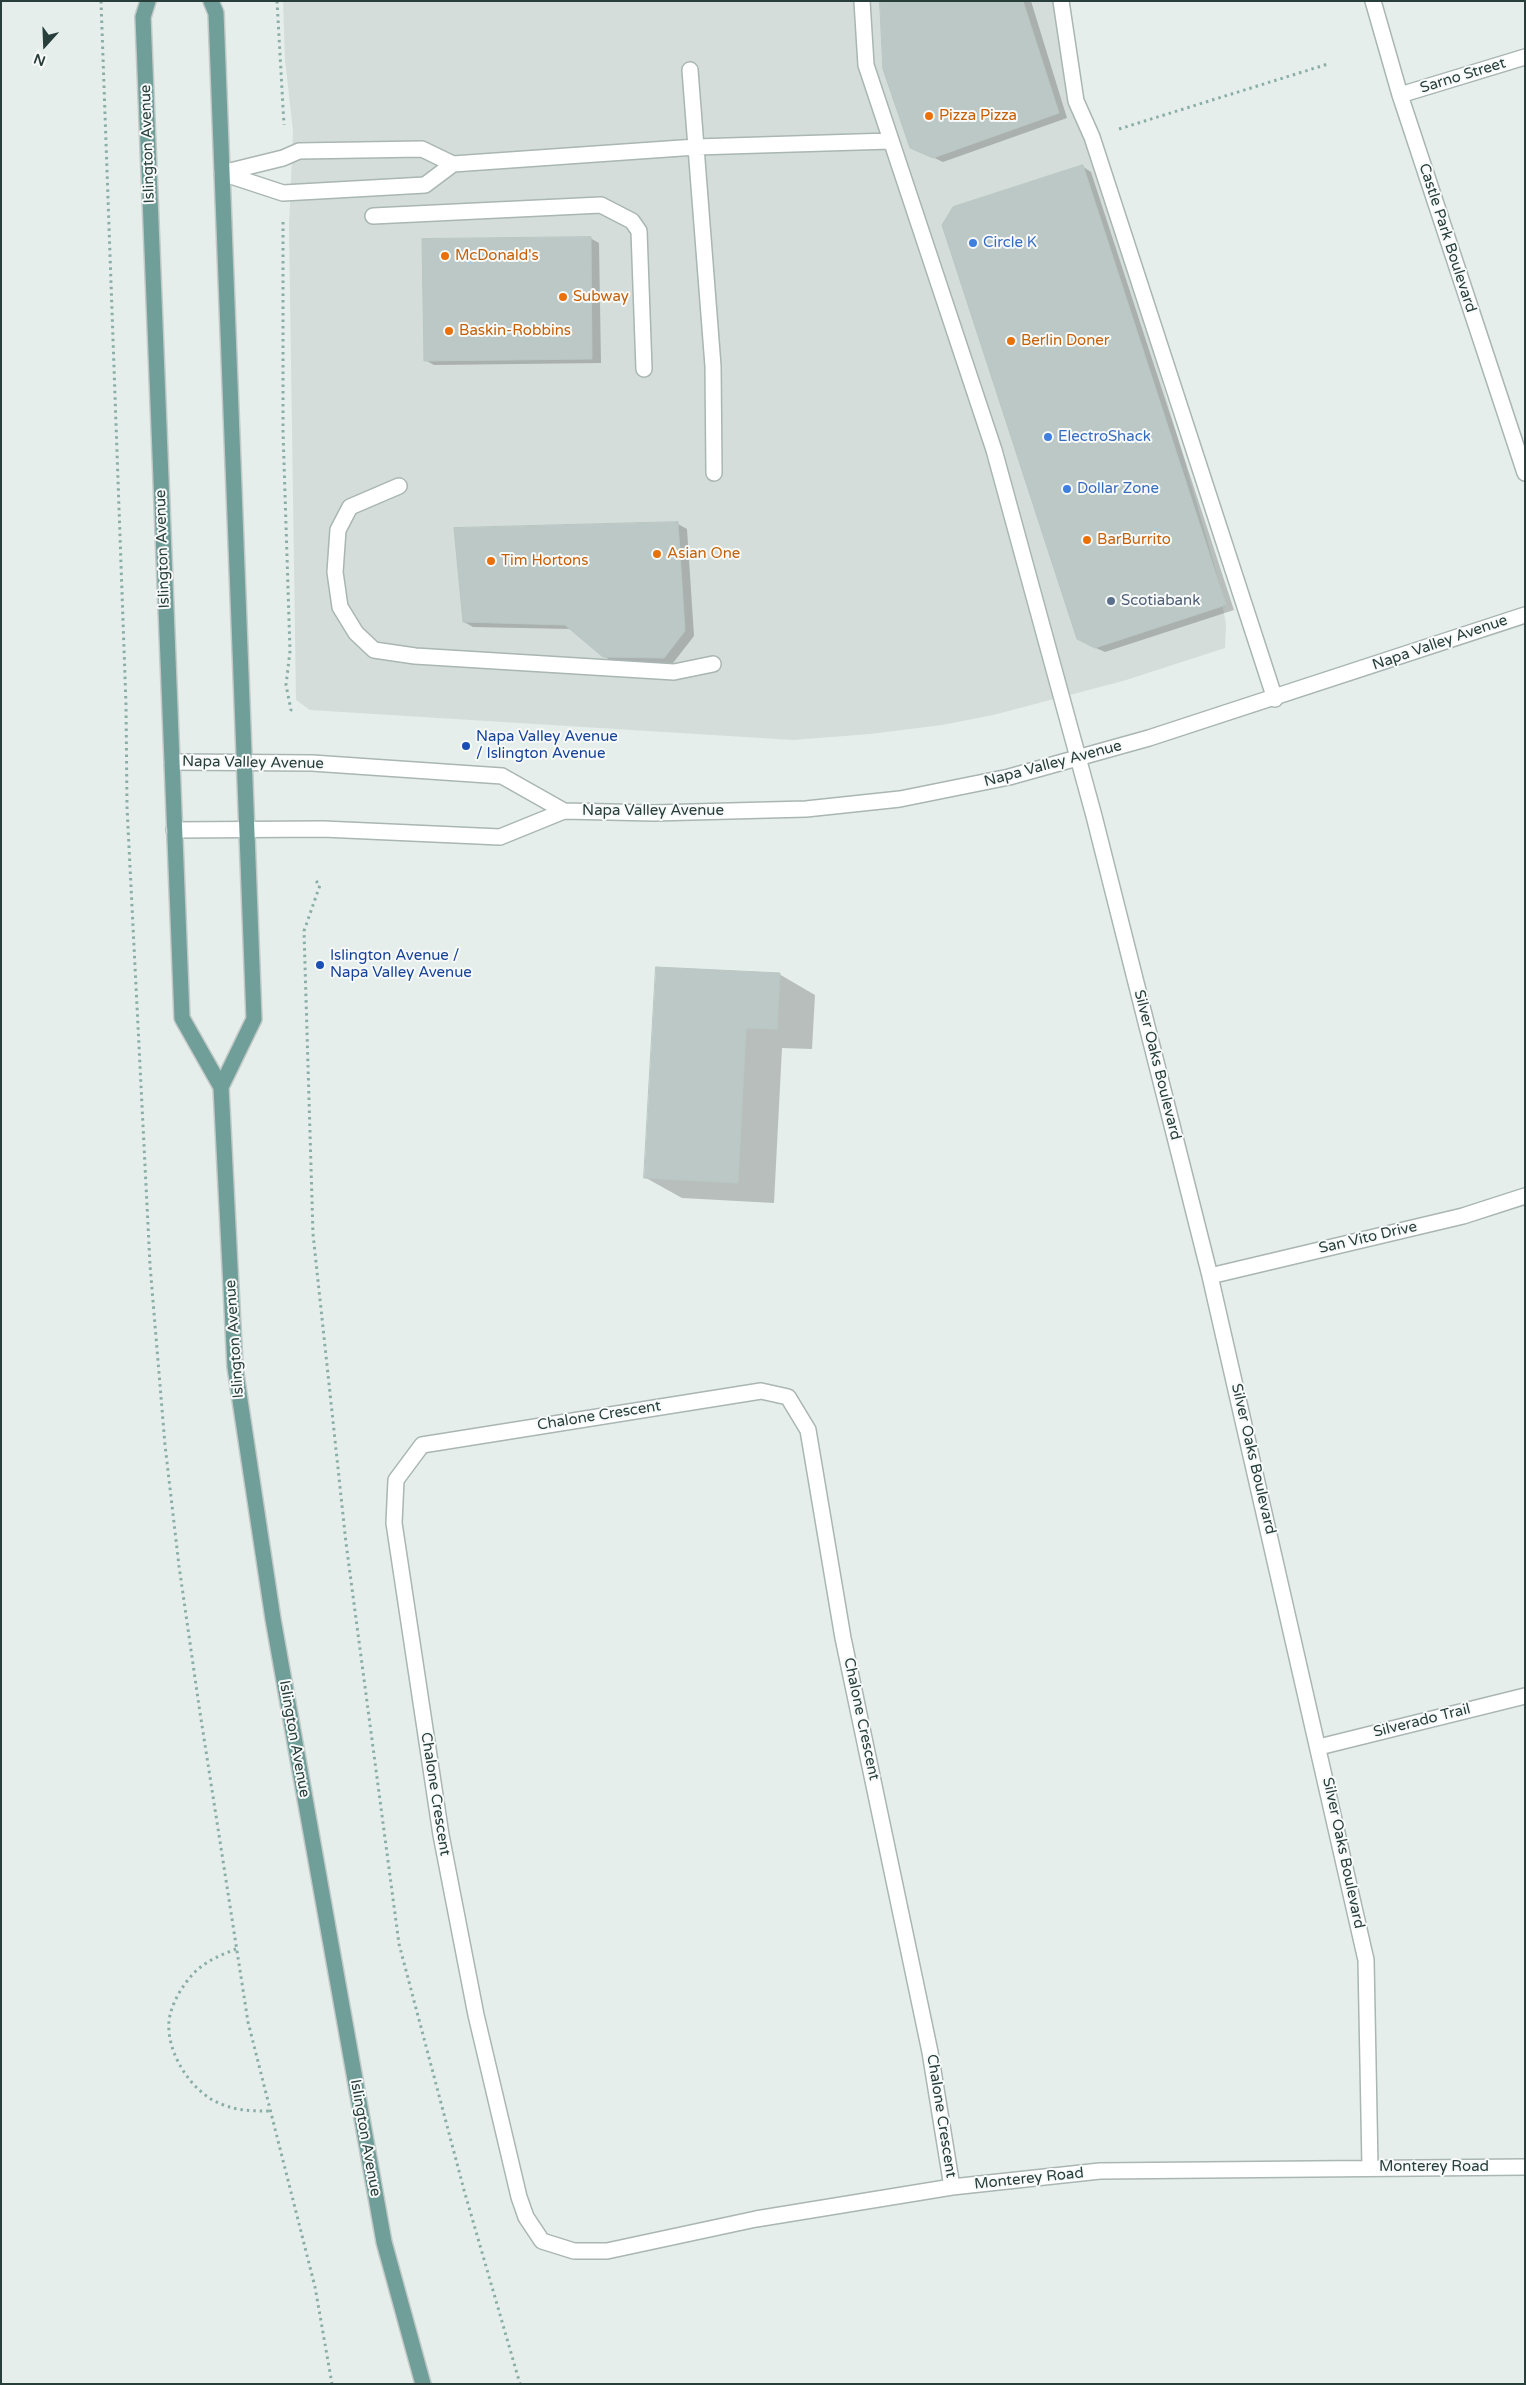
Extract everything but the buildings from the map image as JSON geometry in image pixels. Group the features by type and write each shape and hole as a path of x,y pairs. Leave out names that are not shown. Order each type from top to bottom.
{"main road":[{"name":"Islington Avenue","path":"148,1 143,17 182,1018 221,1087 235,1368 271,1610 384,2242 423,2384"},
{"name":"Islington Avenue","path":"211,1 216,13 254,1019 221,1087"}],"street":[{"name":"Silver Oaks Boulevard","path":"862,1 866,65 994,450 1077,759 1210,1276 1319,1747 1366,1960 1370,2167"},
{"path":"1061,1 1076,101 1092,137 1274,699"},
{"name":"Castle Park Boulevard","path":"1373,1 1400,95 1525,473"},
{"name":"Sarno Street","path":"1400,95 1525,57"},
{"path":"690,70 712,366 714,473"},
{"path":"222,173 283,158 299,151 422,150 453,164 696,147 890,141"},
{"path":"222,173 283,193 426,185 453,164"},
{"path":"373,216 601,205 632,221 639,231 644,368"},
{"path":"399,486 350,507 338,530 335,572 340,606 356,633 374,650 415,656 674,672 713,664"},
{"name":"Napa Valley Avenue","path":"174,830 323,829 500,837 564,811 727,812 816,808 900,799 1009,777 1077,759 1274,699 1525,615"},
{"name":"Napa Valley Avenue","path":"172,762 304,762 502,776 564,811"},
{"name":"San Vito Drive","path":"1210,1276 1463,1216 1525,1196"},
{"name":"Chalone Crescent","path":"542,2241 526,2217 519,2197 476,2016 441,1835 394,1522 396,1480 422,1445 762,1391 788,1397 808,1430 843,1638 930,2052 952,2187"},
{"name":"Silverado Trail","path":"1319,1747 1525,1696"},
{"name":"Monterey Road","path":"542,2241 574,2251 607,2250 756,2219 952,2187 1100,2171 1525,2167"}],"path":[{"path":"101,1 125,685 127,807 150,1265 165,1445 179,1566 248,2022 315,2287 332,2384"},
{"path":"277,1 284,122"},
{"path":"1092,137 1328,64"},
{"path":"283,247 283,431 290,651 286,685 291,710 289,714"},
{"path":"316,881 320,885 304,930 313,1234 346,1543 397,1935 462,2181 520,2384"},
{"path":"236,1949 210,1960 194,1973 179,1993 169,2021 172,2047 186,2074 202,2093 219,2104 242,2111 270,2111"}],"shaded area":[{"path":"283,1 1058,1 1092,137 1226,606 1223,607 1226,625 1225,648 1123,681 993,715 942,725 870,734 793,740 310,710 296,700 289,227 293,131 285,60"}],"place":[{"name":"Pizza Pizza","path":"929,116"},
{"name":"Circle K","path":"973,243"},
{"name":"McDonald's","path":"445,256"},
{"name":"Subway","path":"563,297"},
{"name":"Baskin-Robbins","path":"449,331"},
{"name":"Berlin Doner","path":"1011,341"},
{"name":"ElectroShack","path":"1048,437"},
{"name":"Dollar Zone","path":"1067,489"},
{"name":"BarBurrito","path":"1087,540"},
{"name":"Asian One","path":"657,554"},
{"name":"Tim Hortons","path":"491,561"},
{"name":"Scotiabank","path":"1111,601"},
{"name":"Napa Valley Avenue / Islington Avenue","path":"466,746"},
{"name":"Islington Avenue / Napa Valley Avenue","path":"320,965"}]}
